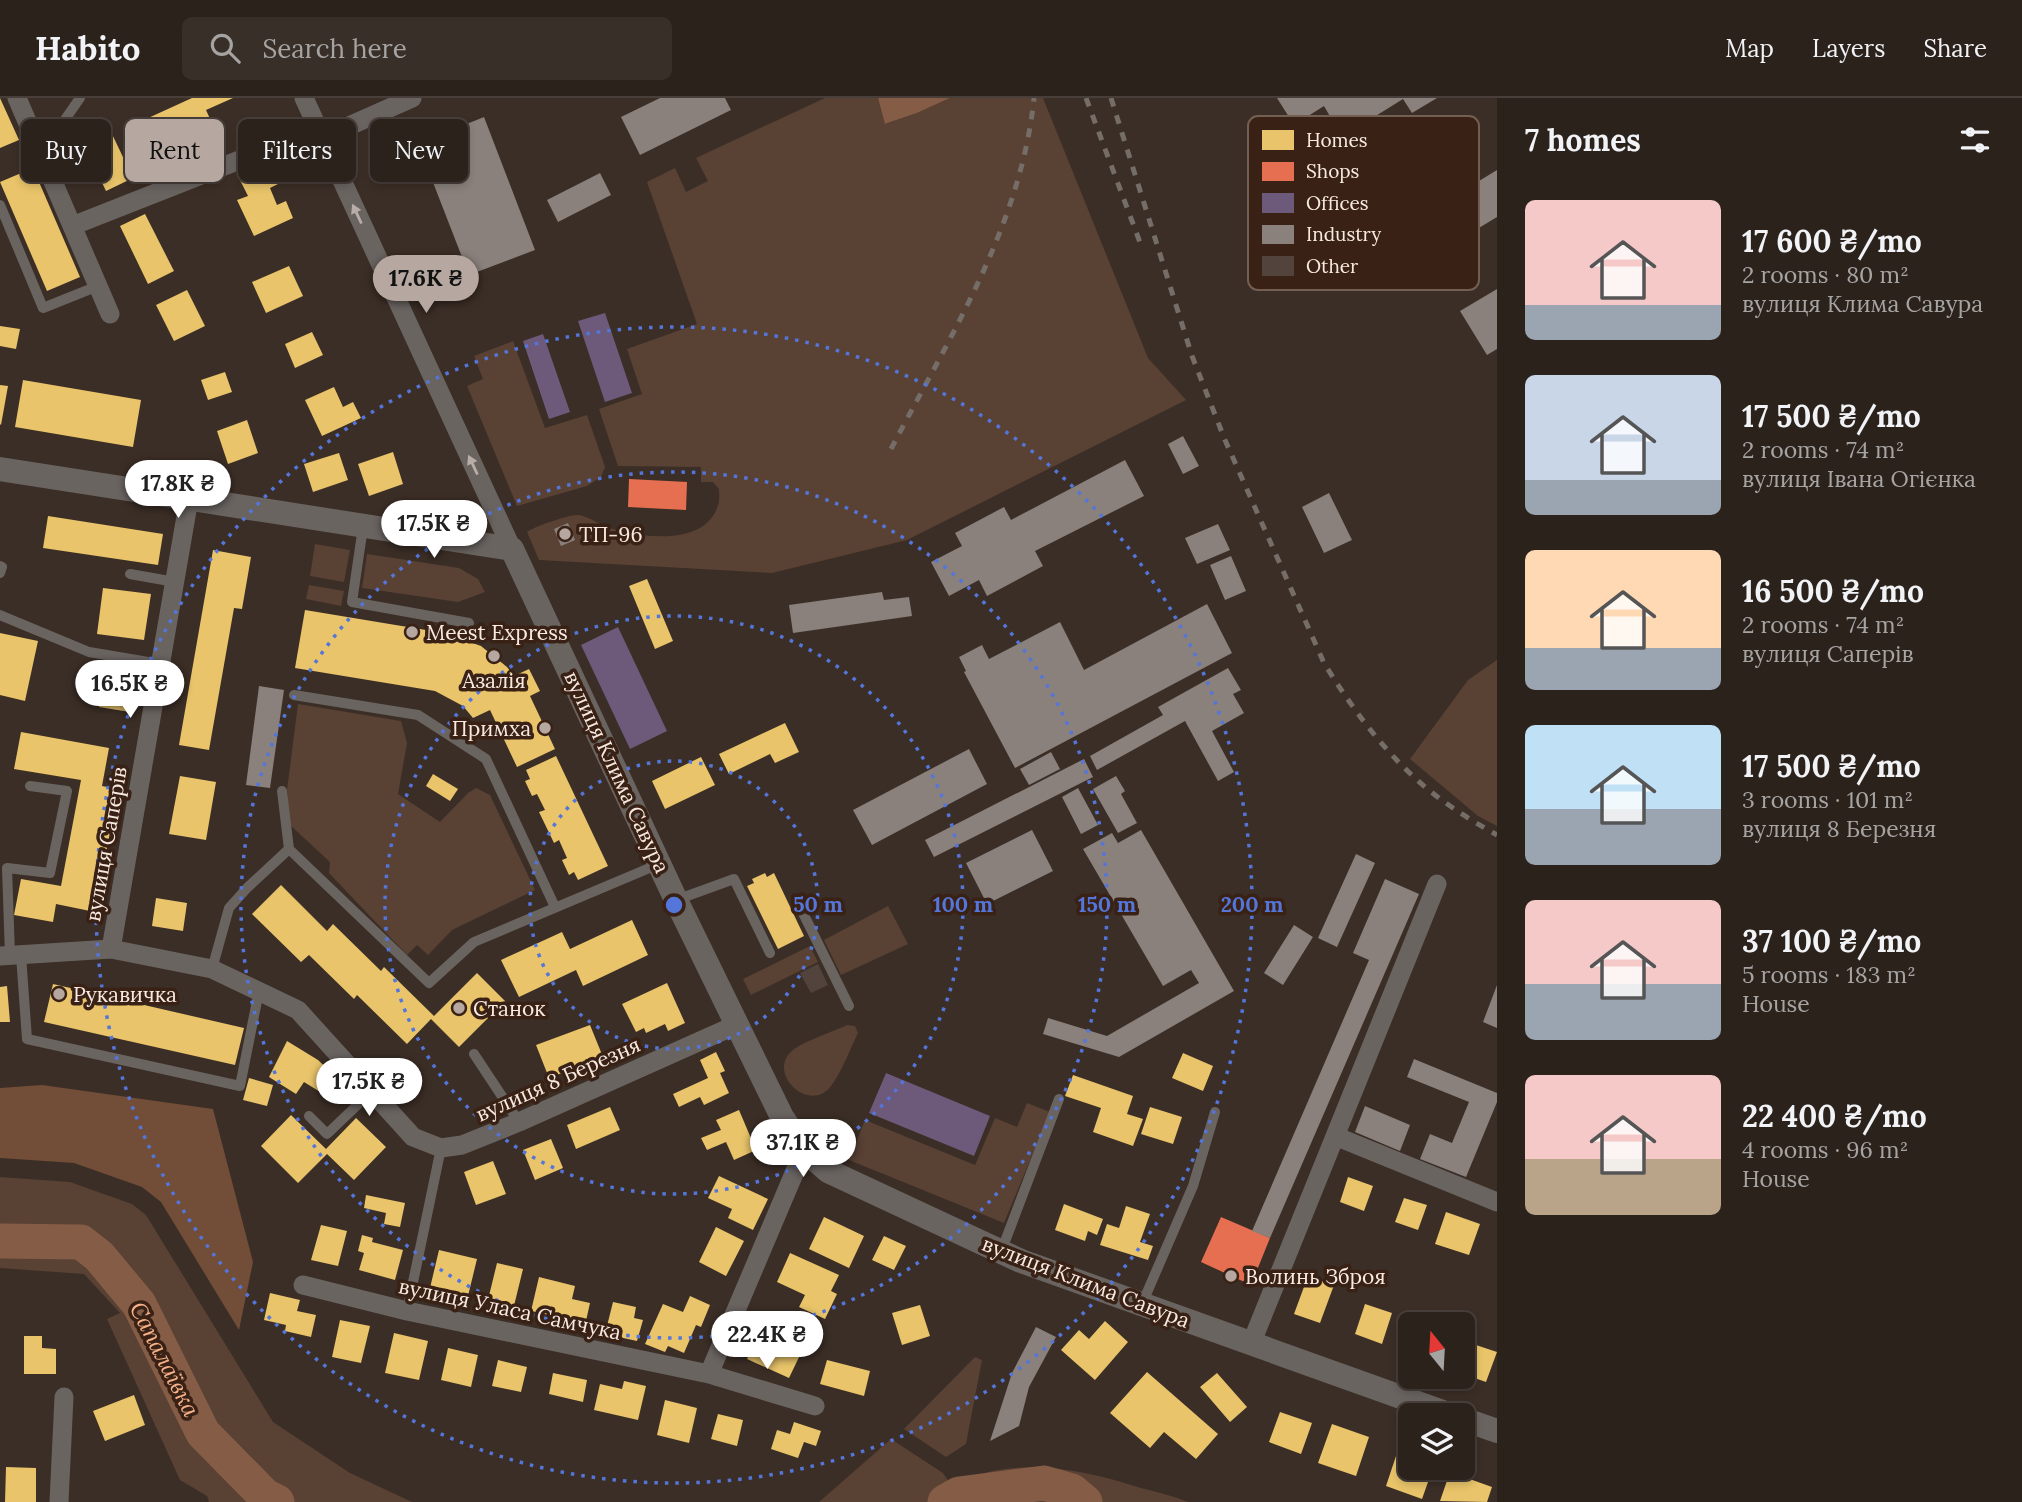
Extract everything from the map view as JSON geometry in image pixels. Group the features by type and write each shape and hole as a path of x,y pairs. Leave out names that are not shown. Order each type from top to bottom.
{"street":[{"path":"17,98 26,119"},
{"name":"вулиця Клима Савура","path":"304,98 313,119"},
{"path":"356,120 412,98"},
{"path":"72,226 238,164"},
{"path":"53,182 110,314"},
{"name":"вулиця Клима Савура","path":"342,182 676,900 782,1117 804,1150 828,1171 1021,1261 1417,1403"},
{"path":"0,469 512,549"},
{"name":"вулиця Саперів","path":"111,949 189,499"},
{"path":"1251,1344 1437,884"},
{"path":"10,956 111,949 212,969 298,1010 414,1137 441,1148"},
{"name":"вулиця 8 Березня","path":"441,1148 463,1145 519,1122 736,1025"},
{"path":"1335,1136 1497,1202"},
{"path":"709,1374 804,1150"},
{"name":"вулиця Уласа Самчука","path":"303,1285 407,1311 709,1374 815,1406"},
{"path":"59,1502 64,1398"},
{"path":"1475,1423 1497,1431"}],"lane":[{"path":"66,119 80,98"},
{"path":"0,205 43,309 97,286"},
{"path":"363,526 352,602 468,623"},
{"path":"0,566 0,573"},
{"path":"130,574 175,582"},
{"path":"0,615 89,652 160,664"},
{"path":"294,695 418,715 486,759 555,907"},
{"path":"30,786 67,791 50,873 7,868 10,956 27,1039 240,1086 259,991"},
{"path":"282,792 289,849 429,983 474,942 660,864"},
{"path":"212,969 229,908 289,849"},
{"path":"676,900 734,879 770,953"},
{"path":"799,905 849,1006"},
{"path":"474,1054 519,1122"},
{"path":"309,1116 327,1134 372,1091"},
{"path":"1001,1252 1059,1099"},
{"path":"1142,1305 1193,1186 1215,1112"},
{"path":"407,1311 441,1148"}],"shaded area":[{"path":"825,98 878,98 886,124 950,98 1043,98 1148,358 1186,400 907,540 772,573 539,560 527,532 568,517 578,515 613,529 657,536 688,533 711,518 719,503 719,489 713,482 701,482 701,467 618,466 599,409 642,394 627,349 697,324 647,182 675,168 686,192 708,181 696,158"},
{"path":"878,98 950,98 885,124"},
{"path":"513,341 545,428 587,415 605,467 601,477 587,486 517,506 467,386 483,379 474,356"},
{"path":"315,544 350,550 344,582 310,576"},
{"path":"367,554 459,568 478,579 485,592 458,602 362,588"},
{"path":"309,585 344,591 341,606 306,599"},
{"path":"1497,660 1497,826 1478,816 1410,759 1468,680"},
{"path":"298,704 401,721 407,743 398,794 440,822 476,788 490,795 535,890 452,930 428,955 417,945 407,955 329,873 330,862 290,825 287,790"},
{"path":"888,906 908,944 841,975 824,940"},
{"path":"810,946 818,962 751,995 743,979"},
{"path":"847,1025 855,1026 858,1033 831,1086 822,1094 812,1096 793,1087 784,1069 786,1059 793,1050"},
{"path":"42,1085 213,1109 253,1262 239,1330 161,1202 142,1187 74,1163 0,1158 0,1088"},
{"path":"1027,1103 1050,1112 1004,1223 849,1160 865,1120 975,1165 995,1118 1017,1127"},
{"path":"0,1177 70,1182 132,1204 146,1215 273,1422 350,1473 412,1502 209,1502 207,1496 180,1480 107,1319 120,1313 84,1274 0,1268"},
{"path":"975,1357 982,1360 966,1444 946,1457 904,1429"},
{"path":"891,1439 943,1473 951,1485 998,1470 1046,1468 1093,1475 1188,1502 819,1502"}],"building: Homes":[{"path":"0,98 19,140 0,148"},
{"path":"192,98 233,98 206,110 210,119 146,119"},
{"path":"111,132 125,161 125,182 106,191 102,182 111,182"},
{"path":"21,173 21,182 39,182 80,277 47,291 0,182"},
{"path":"241,182 277,182 278,184 270,188 277,205 286,201 293,218 254,236 237,200 248,196"},
{"path":"145,214 174,271 148,284 120,226"},
{"path":"289,266 303,296 266,313 252,282"},
{"path":"187,290 205,326 174,341 156,305"},
{"path":"0,326 20,329 16,349 0,346"},
{"path":"312,332 323,355 295,368 285,344"},
{"path":"225,372 232,392 208,400 201,380"},
{"path":"23,380 141,400 133,447 15,427"},
{"path":"0,385 8,386 1,425 0,424"},
{"path":"334,387 343,407 353,402 361,418 322,436 305,400"},
{"path":"247,420 258,453 228,464 217,431"},
{"path":"393,452 403,484 369,496 358,464"},
{"path":"339,453 348,480 313,492 304,464"},
{"path":"48,516 163,534 158,565 43,548"},
{"path":"213,550 251,557 242,609 234,608 209,750 179,745"},
{"path":"647,579 673,641 655,649 629,586"},
{"path":"103,588 151,594 144,640 97,634"},
{"path":"305,610 444,633 481,646 514,676 529,669 540,691 530,696 555,749 517,767 490,710 473,718 463,706 435,691 295,668"},
{"path":"0,633 38,641 25,701 0,695"},
{"path":"104,670 135,674 130,712 99,707"},
{"path":"785,723 799,752 775,763 770,754 729,774 719,754"},
{"path":"21,732 109,748 102,786 118,789 95,912 56,904 53,922 14,915 21,879 61,886 81,780 14,769"},
{"path":"556,756 608,866 578,880 574,872 569,875 562,860 567,858 559,840 554,843 539,812 545,810 537,794 532,796 525,781 530,779 526,770"},
{"path":"701,757 715,785 665,809 652,781"},
{"path":"433,774 458,789 450,801 426,786"},
{"path":"180,776 216,782 206,840 169,834"},
{"path":"765,873 767,877 774,873 804,936 778,949 747,886 754,883 752,879"},
{"path":"281,885 327,931 333,924 381,971 384,967 434,1016 477,973 505,1001 459,1047 431,1019 407,1044 357,995 354,999 309,955 301,962 252,914"},
{"path":"156,898 187,903 183,931 152,926"},
{"path":"632,920 648,955 583,986 576,970 519,997 501,960 562,932 570,949"},
{"path":"667,983 685,1023 668,1031 665,1024 646,1033 644,1028 636,1032 622,1004"},
{"path":"53,984 244,1028 235,1065 44,1022"},
{"path":"7,986 10,1022 0,1022 0,987"},
{"path":"590,1025 603,1057 549,1078 536,1045"},
{"path":"287,1041 318,1060 336,1077 325,1095 304,1082 296,1094 269,1077"},
{"path":"716,1052 725,1071 720,1073 729,1093 704,1105 700,1097 679,1107 673,1094 708,1078 700,1060"},
{"path":"1183,1053 1213,1066 1203,1091 1172,1078"},
{"path":"1073,1075 1133,1096 1127,1114 1143,1119 1133,1146 1093,1132 1101,1108 1065,1096"},
{"path":"249,1078 273,1085 267,1106 243,1100"},
{"path":"610,1107 620,1130 576,1149 567,1125"},
{"path":"1150,1107 1182,1117 1173,1144 1141,1134"},
{"path":"739,1110 756,1150 734,1160 726,1142 707,1150 701,1138 721,1130 716,1120"},
{"path":"291,1115 326,1149 356,1118 386,1147 354,1180 327,1154 298,1183 261,1146"},
{"path":"551,1139 563,1168 535,1180 523,1150"},
{"path":"493,1161 506,1194 476,1205 464,1172"},
{"path":"719,1176 768,1199 753,1230 728,1218 732,1209 708,1198"},
{"path":"1348,1177 1373,1186 1364,1211 1340,1202"},
{"path":"366,1195 405,1203 400,1227 384,1224 386,1213 364,1208"},
{"path":"1404,1198 1427,1205 1418,1230 1395,1222"},
{"path":"1064,1204 1103,1219 1097,1235 1088,1231 1085,1241 1055,1230"},
{"path":"1126,1206 1150,1214 1140,1242 1153,1246 1148,1260 1100,1245 1107,1224 1119,1228"},
{"path":"1446,1212 1480,1224 1469,1255 1435,1244"},
{"path":"824,1217 864,1236 849,1268 809,1249"},
{"path":"321,1225 347,1231 338,1266 311,1260"},
{"path":"716,1227 744,1241 726,1276 699,1262"},
{"path":"362,1235 373,1238 372,1242 403,1250 395,1280 359,1270 364,1253 358,1251"},
{"path":"884,1236 906,1246 894,1270 872,1260"},
{"path":"439,1250 477,1259 468,1296 430,1288"},
{"path":"790,1253 839,1275 831,1291 837,1294 825,1319 799,1307 805,1295 777,1282"},
{"path":"497,1263 523,1269 513,1310 487,1304"},
{"path":"1308,1276 1334,1285 1320,1323 1294,1314"},
{"path":"539,1277 575,1286 572,1299 590,1303 584,1330 562,1324 563,1318 531,1311"},
{"path":"270,1293 300,1300 297,1311 316,1315 311,1337 285,1331 286,1325 264,1320"},
{"path":"690,1296 710,1305 701,1327 696,1325 684,1353 668,1346 665,1352 645,1344 663,1304 683,1312"},
{"path":"613,1302 636,1307 634,1318 643,1320 637,1341 605,1334"},
{"path":"1365,1304 1392,1313 1382,1344 1355,1334"},
{"path":"920,1305 930,1336 902,1345 892,1313"},
{"path":"340,1320 370,1326 361,1363 332,1357"},
{"path":"1105,1321 1128,1342 1095,1380 1061,1350 1079,1330 1089,1339"},
{"path":"394,1333 428,1341 419,1380 385,1373"},
{"path":"759,1334 801,1353 789,1378 747,1359"},
{"path":"24,1336 42,1336 42,1348 56,1349 56,1374 24,1374"},
{"path":"1475,1345 1497,1352 1486,1382 1475,1378"},
{"path":"448,1348 478,1355 471,1387 441,1380"},
{"path":"498,1360 527,1367 521,1392 492,1386"},
{"path":"827,1360 870,1371 864,1396 820,1384"},
{"path":"1147,1372 1218,1434 1196,1459 1164,1432 1150,1448 1110,1413"},
{"path":"553,1373 587,1380 583,1402 549,1394"},
{"path":"1217,1373 1247,1407 1230,1422 1200,1387"},
{"path":"624,1381 646,1386 638,1420 594,1410 600,1384 622,1389"},
{"path":"134,1395 145,1425 105,1441 93,1411"},
{"path":"665,1400 697,1408 689,1443 657,1435"},
{"path":"1280,1412 1312,1423 1301,1454 1269,1442"},
{"path":"718,1414 743,1420 737,1446 711,1439"},
{"path":"794,1422 821,1431 816,1446 804,1442 798,1458 771,1449 777,1430 790,1434"},
{"path":"1332,1424 1369,1437 1356,1476 1318,1463"},
{"path":"1397,1453 1398,1480 1429,1480 1422,1499 1386,1486"},
{"path":"6,1467 36,1468 36,1502 5,1502"},
{"path":"1447,1480 1472,1480 1492,1487 1487,1502 1440,1501"}],"building: Shops":[{"path":"629,479 687,482 686,510 628,507"},
{"path":"1221,1217 1270,1238 1251,1285 1201,1262"}],"building: Offices":[{"path":"605,313 632,393 605,402 578,321"},
{"path":"543,334 570,412 549,419 523,341"},
{"path":"618,627 667,731 630,749 581,645"},
{"path":"886,1073 990,1116 974,1156 869,1113"}],"building: Industry":[{"path":"660,98 725,98 731,110 640,155 621,117"},
{"path":"1277,98 1437,98 1412,113 1403,99 1376,116 1330,116 1324,106 1308,116 1288,116"},
{"path":"484,117 535,250 469,275 433,182 468,182 468,123"},
{"path":"1497,170 1497,217 1479,228 1479,181"},
{"path":"600,173 611,195 558,222 547,200"},
{"path":"1497,289 1497,349 1487,355 1460,311"},
{"path":"1183,436 1199,466 1183,474 1168,444"},
{"path":"1125,460 1144,496 1035,551 1043,566 987,596 979,580 949,596 931,562 962,546 955,533 1004,507 1011,520"},
{"path":"1329,493 1352,540 1324,553 1302,507"},
{"name":"ТП-96","path":"568,523 575,540 561,546 554,529"},
{"path":"1218,524 1230,550 1197,564 1185,538"},
{"path":"1231,556 1246,591 1225,600 1210,565"},
{"path":"882,592 884,600 909,597 912,616 793,633 789,605"},
{"path":"1207,604 1232,653 1015,768 964,672 966,671 959,657 982,645 989,659 1060,622 1084,670"},
{"path":"1228,668 1241,690 1233,694 1244,713 1212,731 1234,772 1218,781 1185,721 1097,770 1090,756 1163,715 1158,707"},
{"path":"259,686 284,690 270,788 246,785"},
{"path":"969,749 987,784 872,845 853,810"},
{"path":"1051,752 1060,769 1029,785 1020,769"},
{"path":"1084,759 1093,777 934,857 925,840"},
{"path":"1116,776 1125,791 1121,794 1137,823 1118,833 1093,789"},
{"path":"1078,788 1098,825 1081,834 1062,797"},
{"path":"1032,830 1053,871 987,904 966,863"},
{"path":"1141,830 1234,991 1119,1057 1043,1034 1048,1018 1107,1036 1199,983 1191,970 1163,986 1083,849 1112,833 1118,843"},
{"path":"1356,854 1375,863 1337,947 1318,938"},
{"path":"1385,879 1419,894 1270,1238 1252,1231 1369,960 1353,953"},
{"path":"1294,925 1313,937 1283,985 1264,973"},
{"path":"1497,985 1497,1028 1483,1022"},
{"path":"1414,1059 1497,1093 1497,1102 1466,1177 1420,1159 1430,1134 1452,1143 1469,1102 1407,1077"},
{"path":"1365,1106 1410,1125 1400,1151 1355,1132"},
{"path":"1036,1327 1056,1337 1029,1387 1019,1426 990,1441 1012,1373"}],"building: Other":[{"path":"818,964 828,985 811,993 800,973"}],"waterway":[{"name":"Сапалаївка","path":"0,1241 81,1242 99,1256 139,1304 203,1433 265,1496 277,1502"},
{"name":"Сапалаївка","path":"945,1502 959,1494 1044,1483 1072,1491 1085,1502"}],"railway":[{"path":"891,449 958,323 998,236 1027,145 1034,98"},
{"path":"1086,98 1141,245"},
{"path":"1111,98 1192,356 1225,440 1324,663 1359,715 1399,763 1438,797 1497,835"}],"place":[{"name":"ТП-96","path":"565,534"},
{"name":"Meest Express","path":"412,632"},
{"name":"Азалія","path":"494,656"},
{"name":"Примха","path":"545,728"},
{"name":"Рукавичка","path":"59,994"},
{"name":"Станок","path":"459,1008"},
{"name":"Волинь Зброя","path":"1231,1276"}]}
